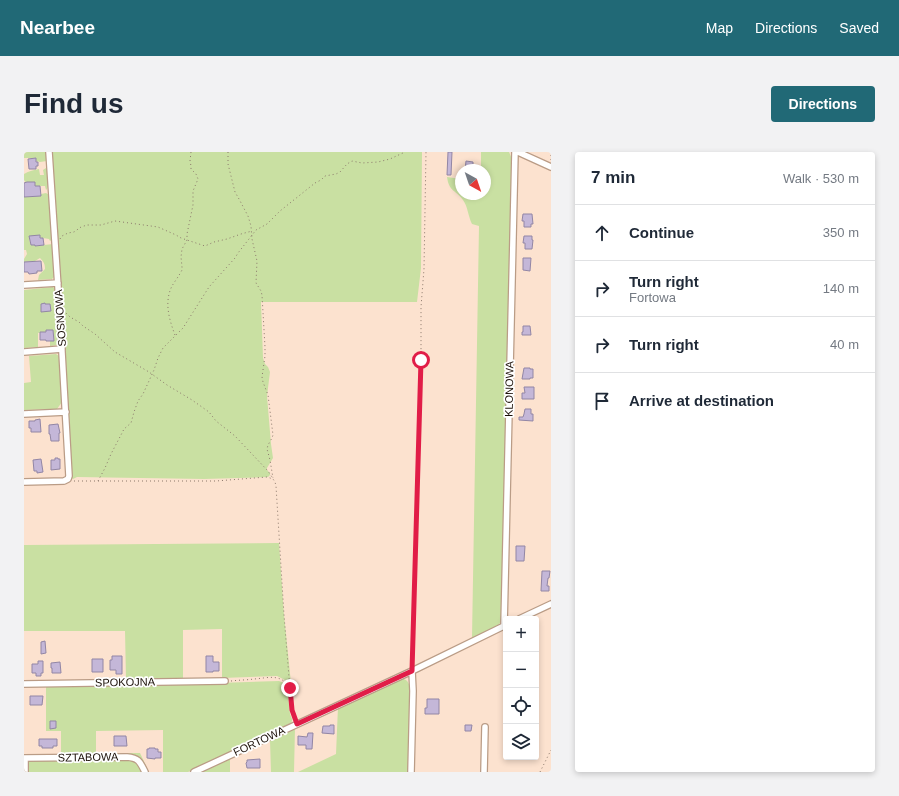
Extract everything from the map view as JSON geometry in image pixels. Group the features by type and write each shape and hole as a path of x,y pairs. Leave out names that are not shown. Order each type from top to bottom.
{"street":[{"name":"SOSNOWA","path":"49,152 69,476 68,479 64,481"},
{"name":"KLONOWA","path":"505,616 515,152"},
{"path":"518,152 551,166"},
{"path":"24,285 58,283"},
{"path":"24,352 62,349"},
{"path":"24,414 66,412"},
{"path":"24,482 64,481"},
{"path":"525,616 551,604"},
{"name":"FORTOWA","path":"194,772 503,627"},
{"path":"412,671 412,772"},
{"name":"SPOKOJNA","path":"24,684 225,681"},
{"path":"484,772 485,727"},
{"name":"SZTABOWA","path":"25,758 127,757 137,759 144,772"},
{"path":"25,758 25,772"}],"path":[{"path":"175,335 168,314 168,295 182,270 182,249 187,240 193,205 193,192 198,180 196,174 191,169 191,152"},
{"path":"228,152 228,164 235,192 248,216 252,231 257,261 256,284 262,295 265,341 263,382 268,395 272,426 272,438 267,448 273,479"},
{"path":"98,481 124,429 131,423 138,401 143,394 158,358 164,348 187,321 209,288 235,258 256,230 267,224 280,211 315,183 325,176 340,172 350,162 378,162 390,159 405,152"},
{"path":"412,671 426,152"},
{"path":"551,154 551,166"},
{"path":"55,242 58,242 62,236 74,232 81,227 87,225 101,225 115,221 158,227 181,238 204,246 252,231"},
{"path":"60,311 79,322 115,352 152,374 209,412 216,421 235,436 268,471 273,479 276,486 284,615 292,710 297,724"},
{"path":"64,481 216,481 267,477 273,479"},
{"path":"225,681 273,678 282,680 290,688"},
{"path":"540,772 551,750"}],"green space":[{"path":"24,152 47,152 47,161 40,162 36,161 36,158 24,158"},
{"path":"52,152 422,152 421,268 417,302 261,302 263,358 270,372 267,396 273,458 267,468 270,473 268,477 204,479 77,477 73,479 71,477"},
{"path":"481,152 509,152 512,159 502,616 498,626 472,638 479,226 472,224 465,203 462,200 491,200 491,164 481,164"},
{"path":"46,168 48,187 46,190 45,186 35,186 32,182 26,183 24,180 24,174 39,169 40,175 44,175 43,170"},
{"path":"447,177 455,178 455,192 449,186"},
{"path":"46,193 49,195 53,239 50,241 49,239 29,236 31,245 53,244 55,276 51,280 38,280 39,275 45,269 40,258 35,261 24,262 27,254 26,250 24,250 24,197 41,196 41,194"},
{"path":"53,287 56,290 59,342 57,345 50,346 50,341 54,341 53,330 46,330 46,332 38,333 38,347 24,348 24,290"},
{"path":"56,354 60,358 62,402 57,409 24,410 24,383 31,382 29,356"},
{"path":"279,543 291,683 277,676 222,678 222,629 183,630 183,678 126,679 125,631 24,631 24,545"},
{"path":"400,679 407,681 410,688 408,772 298,772 336,754 338,707"},
{"path":"279,681 287,686 290,714 292,719 291,723 188,772 163,772 163,730 96,731 96,753 140,753 149,772 146,772 134,756 64,756 61,754 61,731 46,731 46,687"},
{"path":"295,728 294,772 271,772 270,740"},
{"path":"230,759 230,772 202,772"},
{"path":"32,760 132,760 137,763 142,772 27,772 27,764"}],"building":[{"path":"448,152 452,152 451,175 447,175"},
{"path":"36,158 38,166 36,166 36,169 29,169 28,159"},
{"path":"466,161 473,162 473,164 466,164"},
{"path":"35,182 35,186 40,186 41,196 24,197 24,183"},
{"path":"523,214 532,214 533,224 531,224 531,227 524,227 524,221 522,221"},
{"path":"40,235 40,238 43,238 44,245 31,245 29,236"},
{"path":"524,236 532,236 532,249 525,249 525,243 523,243"},
{"path":"523,258 531,258 530,271 523,270"},
{"path":"41,261 42,271 29,274 28,272 24,272 24,262"},
{"path":"41,304 50,304 51,311 41,312"},
{"path":"523,326 530,326 531,335 522,335"},
{"path":"46,330 53,330 54,341 40,340 40,332 46,332"},
{"path":"524,368 533,369 533,378 522,379"},
{"path":"524,387 534,387 534,399 522,399 522,393 525,393"},
{"path":"525,409 531,409 533,421 519,420 519,417 523,417"},
{"path":"40,419 41,432 31,432 31,428 29,428 29,421"},
{"path":"58,424 60,433 59,441 51,441 49,425"},
{"path":"55,458 60,459 60,469 51,470 51,460 55,460"},
{"path":"41,459 43,472 37,473 37,471 34,471 33,460"},
{"path":"516,546 525,546 524,561 516,561"},
{"path":"542,571 550,571 547,586 549,586 549,591 541,591"},
{"path":"45,641 46,653 41,654 41,642"},
{"path":"112,656 122,656 122,674 116,674 116,670 110,670 110,660 112,660"},
{"path":"206,656 213,656 213,662 219,662 219,671 206,672"},
{"path":"92,659 103,659 103,672 92,672"},
{"path":"38,661 43,661 43,673 41,673 41,676 36,676 36,673 32,673 32,664 38,664"},
{"path":"60,662 61,673 52,673 51,663"},
{"path":"30,696 43,696 42,705 30,705"},
{"path":"427,699 439,699 439,714 425,714"},
{"path":"50,721 56,721 56,728 50,729"},
{"path":"334,725 334,734 322,733 323,726"},
{"path":"465,725 472,725 471,731 465,731"},
{"path":"308,733 313,733 312,749 306,749 306,745 298,745 298,736 307,737"},
{"path":"114,736 126,736 127,746 114,746"},
{"path":"39,739 57,739 57,746 53,746 53,748 42,748 42,746 39,746"},
{"path":"147,749 158,749 158,752 161,752 161,758 147,758"},
{"path":"260,759 260,768 247,768 247,760"}],"route":[{"path":"290,688 292,710 297,724 412,671 421,360"}]}
